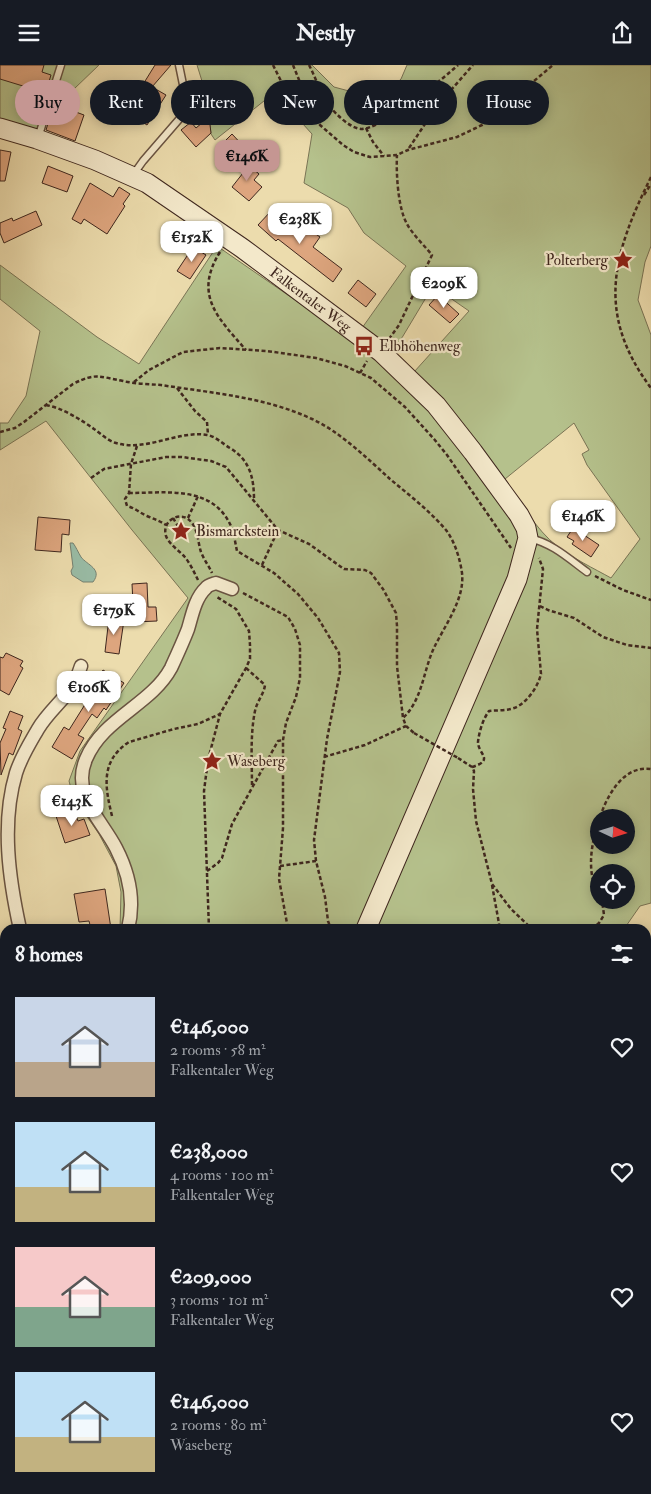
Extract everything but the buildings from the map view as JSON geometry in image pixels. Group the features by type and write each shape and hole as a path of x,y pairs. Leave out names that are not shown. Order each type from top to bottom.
{"street":[{"name":"Falkentaler Weg","path":"0,128 95,160 147,183 242,248 381,352 436,405 519,515 528,538"},
{"path":"368,924 517,579 528,538"},
{"path":"129,924 131,906 129,886 123,863 111,840 91,811 83,791 82,775 86,759 98,738 162,682 182,645 197,600 211,585 232,589"},
{"path":"19,924 12,896 9,848 10,801 16,774 21,759 39,727 74,683 81,666"}],"lane":[{"path":"37,139 61,65"},
{"path":"133,176 143,161 188,109 179,65"},
{"path":"528,538 553,546 587,572"}],"path":[{"path":"272,65 280,80"},
{"path":"293,65 299,80"},
{"path":"310,65 331,108 349,123 360,129 366,128 398,112 458,65"},
{"path":"408,150 437,106 473,65"},
{"path":"320,125 348,149 370,157 397,155 408,150 457,137 482,125 553,65"},
{"path":"366,128 384,157"},
{"path":"397,155 402,209 407,224 432,255 398,325"},
{"path":"651,177 622,247 615,276 615,296 619,326 630,356 651,388"},
{"path":"640,200 651,184"},
{"path":"211,266 210,304 246,350"},
{"path":"134,382 150,370 183,352 220,348 323,360 345,366 371,378 394,397 434,439 447,455 508,546"},
{"path":"0,432 15,427 73,384 94,376 227,393 312,419 331,430 416,501 446,531 459,559 462,574 461,590 454,610 425,668 414,706 403,718"},
{"path":"177,388 195,411 208,422 208,435"},
{"path":"46,405 58,408 86,423 111,441 137,446 189,436 208,435 243,458 253,476 254,501"},
{"path":"137,446 131,465 129,493 125,499 127,506 166,525"},
{"path":"91,478 104,469 166,457 212,461 226,467 278,530 309,544 344,569 366,570 376,578 396,613 399,692 406,726 414,733 472,767 474,771 473,789 476,821 492,883 499,924"},
{"path":"129,493 179,493 198,496 215,506 227,519 231,527 237,551 262,565 286,582 318,618 339,653 340,672 324,757 314,840 316,861 329,924"},
{"path":"188,518 198,496"},
{"path":"208,924 204,791 208,760 220,713 250,659 249,631 236,609 219,599 211,585 193,525 188,518 182,516 173,518 166,525 167,538 184,556 198,580 211,585"},
{"path":"173,518 181,531"},
{"path":"262,565 278,530"},
{"path":"472,767 484,760 478,743 481,727 486,715 489,711 516,707 529,695 539,681 541,674 537,629 543,569 528,538"},
{"path":"587,572 623,590 651,600"},
{"path":"232,589 288,617 295,629 300,651 300,678 282,740 284,820 280,866 281,892 287,924"},
{"path":"540,605 548,610 574,618 603,637 627,645 651,648"},
{"path":"246,668 265,685 256,710 252,735 252,788"},
{"path":"111,840 113,826 106,781 111,762 117,753 130,742 198,724 220,713"},
{"path":"324,757 365,745 406,726"},
{"path":"207,871 222,858 232,824 278,741 282,740"},
{"path":"602,809 614,788 624,777 635,771 651,769"},
{"path":"280,866 316,861"},
{"path":"492,883 511,909 527,924"},
{"path":"598,924 604,915 603,909"}],"shaded area":[{"path":"0,65 99,65 80,83 80,80 15,80 15,124 0,119"},
{"path":"197,65 312,65 327,80 264,80 264,101 254,109 254,80 202,80"},
{"path":"407,65 651,65 651,246 645,262 638,300 651,335 651,903 640,906 627,924 120,924 121,892 116,866 99,834 73,796 69,781 80,751 188,598 46,421 0,450 0,423 8,423 26,396 40,331 0,299 0,265 97,337 139,364 217,246 350,338 362,328 406,266 364,233 348,208 304,183 312,134 304,125 334,125 334,87 344,90 344,125 457,125 457,80 400,80","holes":["433,286 469,311 414,372 394,351","574,423 589,450 582,454 587,465 640,539 611,578 570,555 549,539 529,515 505,479"]},
{"path":"19,125 43,125 41,132"},
{"path":"210,125 234,125 215,140 211,134"},
{"path":"70,543 73,543 81,557 95,570 96,578 93,582 83,582 72,575"}],"place":[{"name":"Polterberg","path":"623,260"},
{"name":"Elbhöhenweg","path":"364,346"},
{"name":"Bismarckstein","path":"181,531"},
{"name":"Waseberg","path":"212,761"}]}
